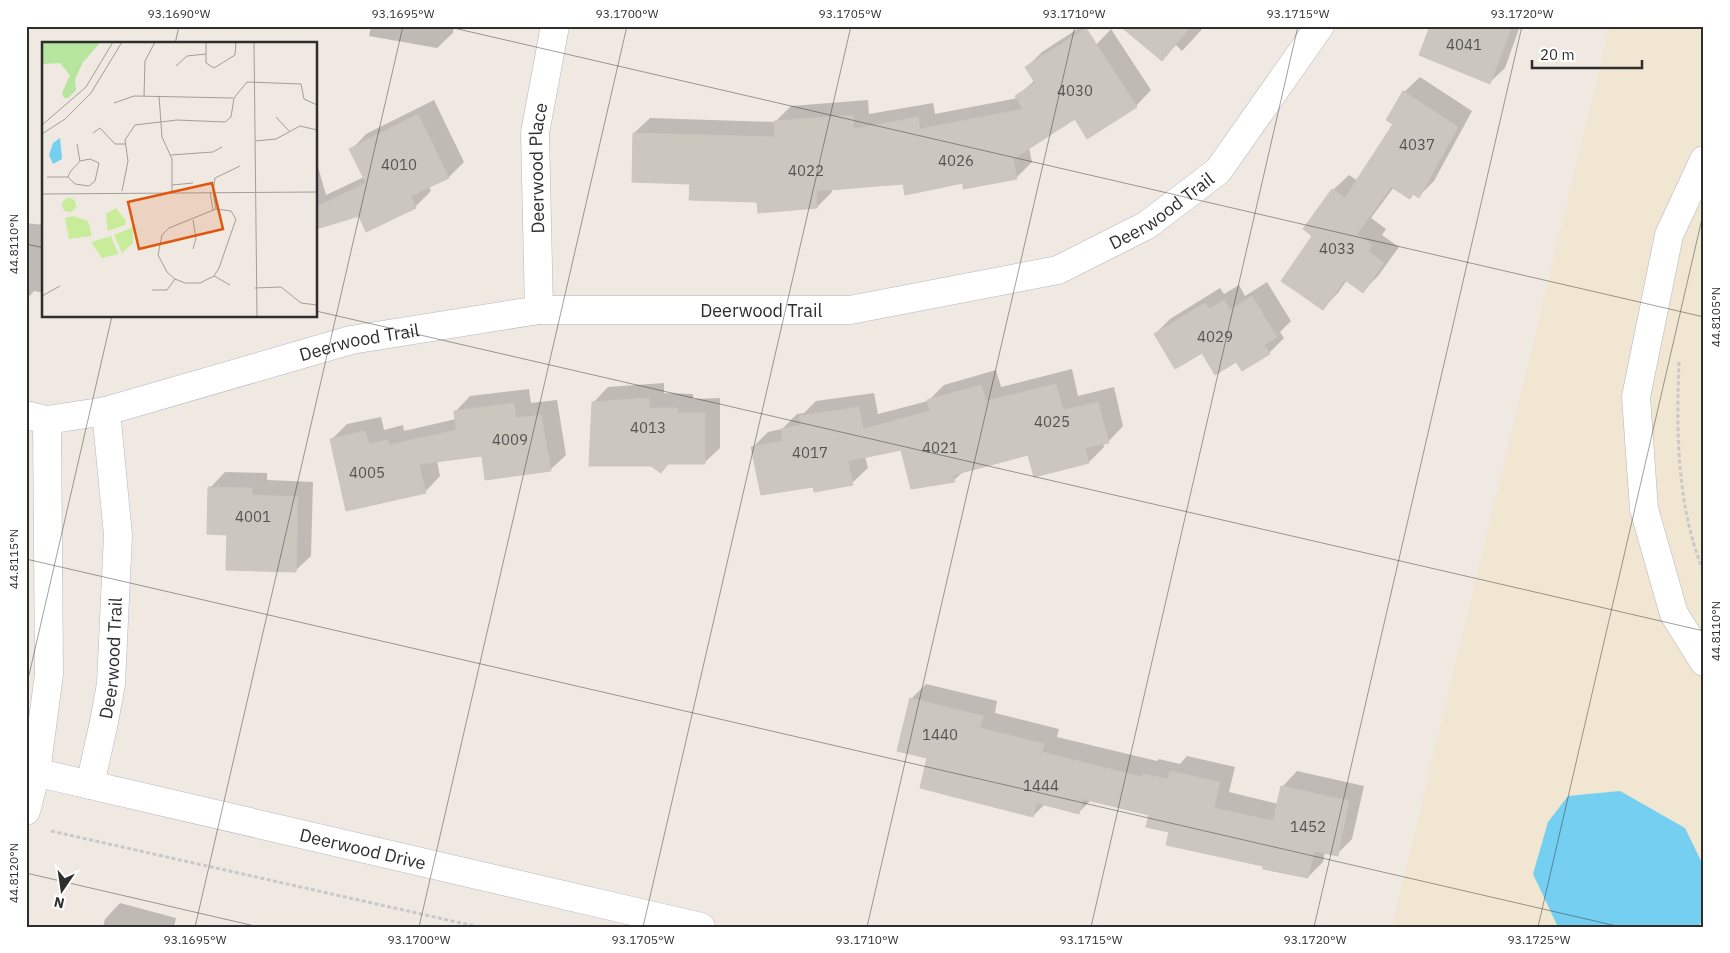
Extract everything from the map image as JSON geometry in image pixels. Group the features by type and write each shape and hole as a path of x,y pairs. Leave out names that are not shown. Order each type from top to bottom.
{"street":[{"name":"Deerwood Place","path":"539,310 535,133 555,26"},
{"name":"Deerwood Trail","path":"26,811 31,771 49,674 37,418 106,411 351,340 539,310 850,310 1058,270 1147,225 1218,171 1320,26"},
{"path":"1704,160 1668,234 1636,397 1644,509 1674,614 1704,662"},
{"name":"Deerwood Trail","path":"90,785 111,684 118,535 106,411"},
{"name":"Deerwood Drive","path":"31,771 701,927"}],"path":[{"path":"1679,360 1680,466 1689,526 1704,573"},
{"path":"46,830 479,927"}],"shaded area":[{"path":"1610,26 1704,26 1704,927 1392,927"}],"water":[{"path":"1620,791 1685,828 1704,867 1704,918 1698,927 1558,927 1533,874 1548,822 1568,796"}],"building":[{"path":"1120,26 1191,26 1162,61"},
{"path":"1430,26 1512,26 1490,84 1419,55"},
{"path":"1086,28 1137,107 1087,139 1075,119 1013,159 1017,179 963,189 963,183 905,195 903,184 816,191 817,208 758,213 757,202 689,200 690,184 632,182 633,133 775,137 774,121 853,115 854,129 918,117 920,129 1023,109 1015,96 1035,83 1025,67"},
{"path":"1403,91 1458,127 1419,198 1413,194 1410,199 1391,187 1357,234 1372,245 1368,251 1384,263 1363,293 1345,280 1323,310 1281,281 1312,236 1303,229 1332,189 1345,198 1393,124 1386,120"},
{"path":"418,114 449,178 411,196 416,208 366,232 359,216 318,228 318,206 366,183 349,149"},
{"path":"1252,296 1277,337 1264,345 1270,354 1242,371 1236,362 1215,375 1202,353 1175,369 1154,334 1205,303 1209,309 1224,300 1230,310"},
{"path":"1056,384 1063,410 1098,402 1109,443 1085,448 1089,463 1034,477 1028,455 953,475 955,482 911,489 901,450 848,461 853,485 814,492 813,487 761,495 751,447 783,441 781,429 801,425 799,416 859,407 863,429 930,411 927,400 981,385 986,401"},
{"path":"649,398 649,408 678,408 678,413 705,413 705,464 668,464 661,473 651,466 589,466 592,402"},
{"path":"514,403 516,418 541,415 551,471 485,480 482,456 419,464 426,493 346,511 330,439 365,431 369,444 388,440 389,445 456,430 454,411"},
{"path":"208,487 252,488 252,495 298,497 296,572 226,570 227,535 207,534"},
{"path":"910,698 983,716 980,728 1044,744 1042,752 1142,777 1143,774 1168,779 1170,771 1220,782 1214,808 1273,821 1281,786 1349,801 1338,856 1314,851 1308,878 1263,869 1263,866 1166,845 1169,832 1146,827 1149,815 1083,799 1079,814 1037,803 1033,817 920,788 927,758 897,751"}]}
